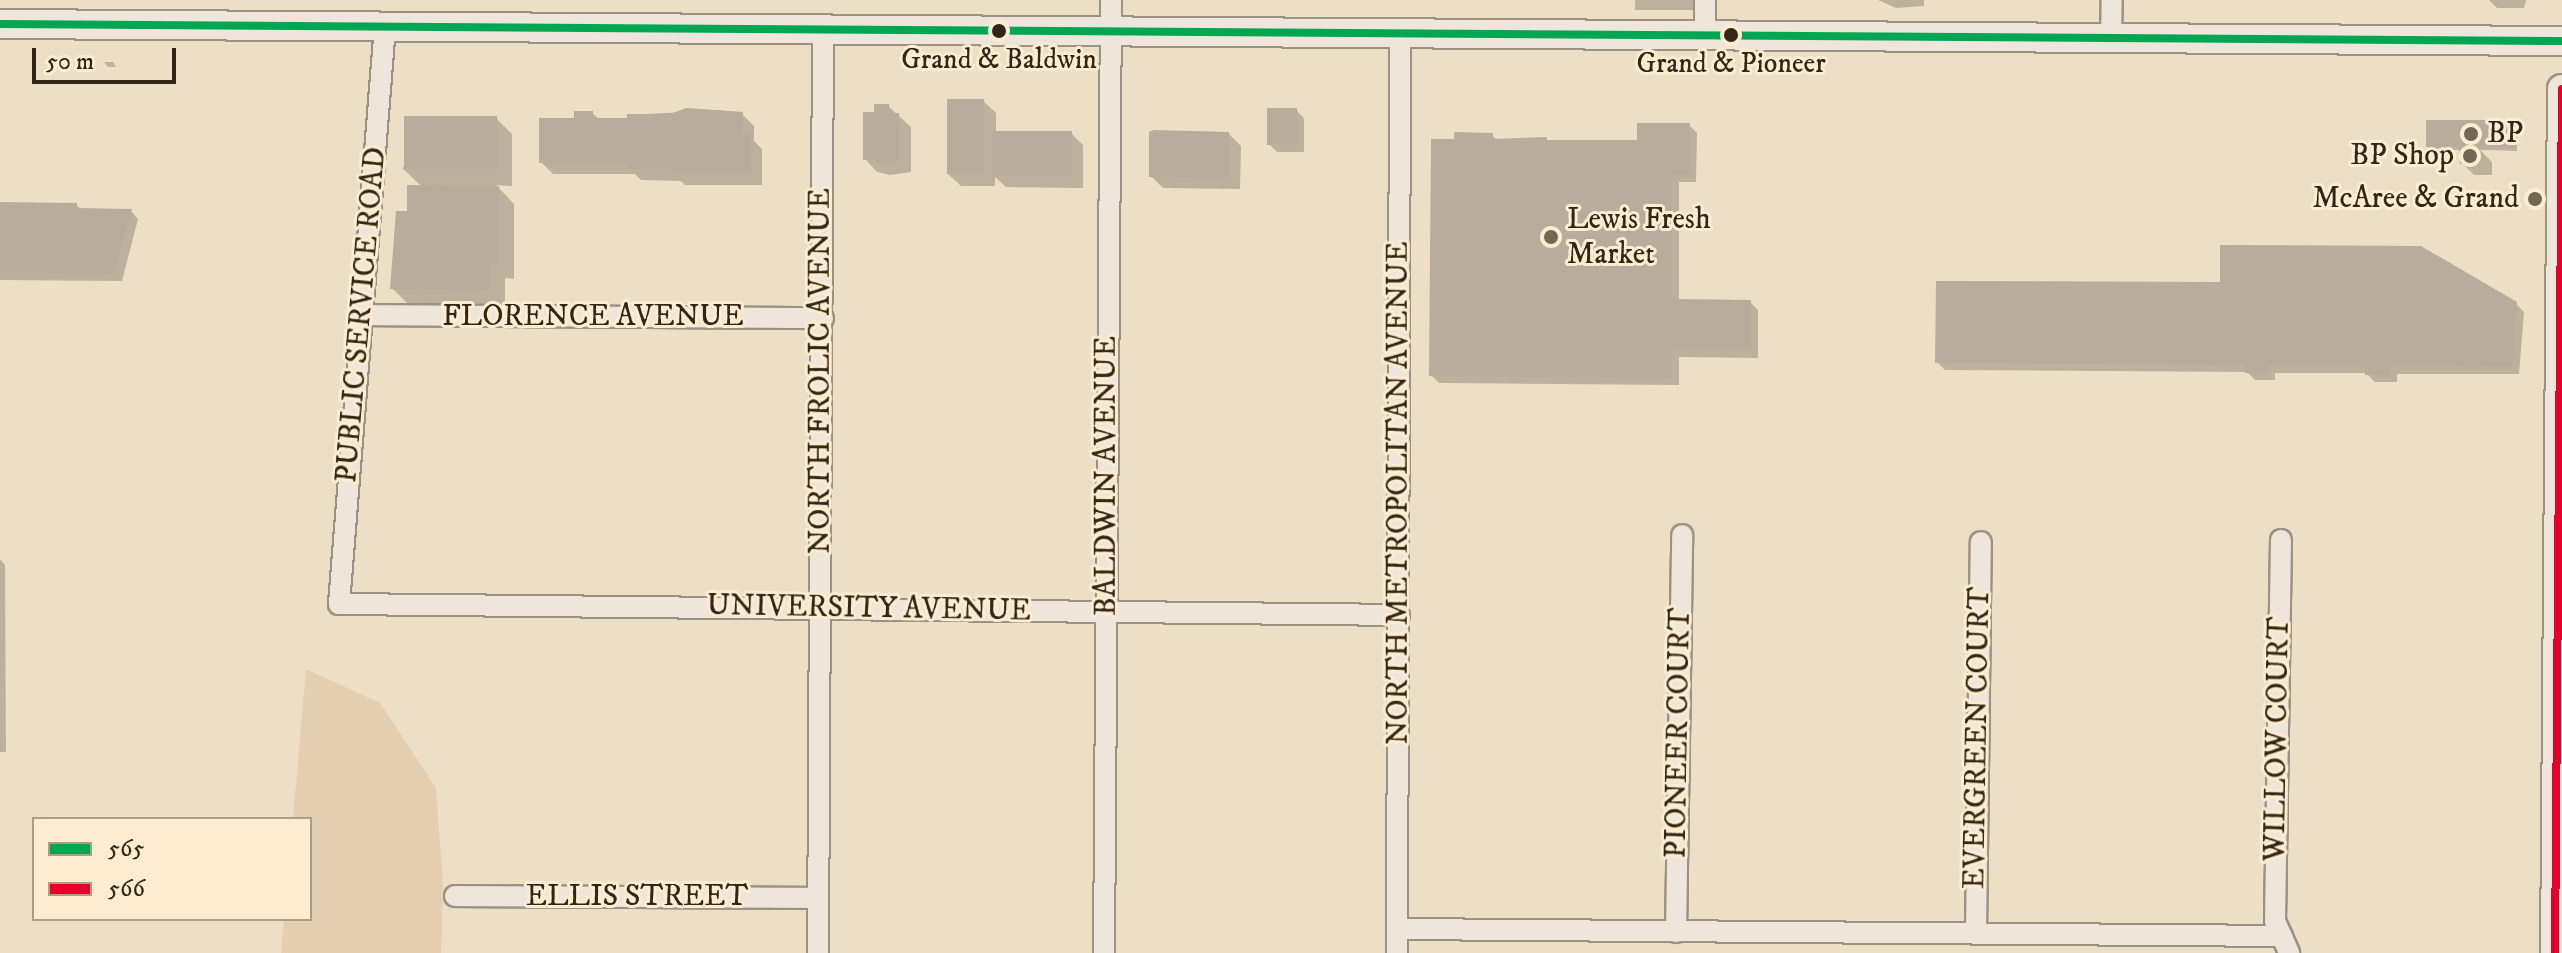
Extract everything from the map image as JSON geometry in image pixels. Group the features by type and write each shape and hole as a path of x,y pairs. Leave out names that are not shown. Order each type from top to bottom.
{"main road":[{"path":"0,24 2562,41"},
{"path":"2555,953 2562,89"}],"street":[{"name":"BALDWIN AVENUE","path":"1104,953 1111,0"},
{"path":"1705,0 1705,36"},
{"path":"2111,39 2112,0"},
{"name":"PUBLIC SERVICE ROAD","path":"339,604 385,26"},
{"name":"NORTH FROLIC AVENUE","path":"818,953 823,29"},
{"name":"NORTH METROPOLITAN AVENUE","path":"1397,953 1400,34"},
{"name":"FLORENCE AVENUE","path":"362,315 823,318"},
{"name":"PIONEER COURT","path":"1676,932 1682,535"},
{"name":"WILLOW COURT","path":"2281,540 2275,921 2285,945"},
{"name":"EVERGREEN COURT","path":"1976,934 1981,542"},
{"name":"UNIVERSITY AVENUE","path":"339,604 1399,615"},
{"name":"ELLIS STREET","path":"455,896 818,898"},
{"path":"1397,929 1976,934 2285,945"}],"shaded area":[{"path":"306,669 380,703 436,788 443,885 441,953 281,953 284,921 312,921 312,817 293,817"}],"building":[{"path":"947,99 984,99 984,174 947,174"},
{"path":"874,104 889,104 889,113 899,113 899,161 876,164 876,160 863,160 863,112 874,112"},
{"path":"686,108 743,112 743,135 751,135 751,174 671,174 671,169 627,169 627,163 539,163 539,118 574,118 574,111 593,111 593,118 627,118 627,114 671,114"},
{"path":"1267,108 1297,108 1297,145 1267,145"},
{"path":"404,116 497,116 497,169 404,169"},
{"name":"BP","path":"2426,120 2515,120 2515,148 2480,148 2480,164 2460,164 2459,147 2426,147"},
{"name":"Lewis Fresh Market","path":"1637,123 1690,123 1689,175 1672,175 1672,299 1751,300 1751,350 1672,350 1672,378 1429,376 1431,139 1454,139 1454,132 1493,133 1493,139 1637,140"},
{"path":"992,131 1072,131 1072,176 992,176"},
{"path":"1149,132 1229,132 1229,178 1149,177"},
{"path":"407,185 499,186 498,263 490,263 489,290 390,289 396,211 407,211"},
{"path":"0,202 77,203 77,208 132,209 114,274 0,273"},
{"path":"2220,245 2421,246 2517,302 2512,367 2390,366 2390,375 2365,375 2365,366 2268,366 2268,373 2245,373 2245,365 1935,363 1936,281 2220,282"}],"transit line":[{"name":"565","path":"0,24 2562,41"},
{"name":"566","path":"2555,953 2562,89"}],"place":[{"name":"Grand & Baldwin","path":"999,31"},
{"name":"Grand & Pioneer","path":"1731,35"},
{"name":"BP","path":"2471,134"},
{"name":"BP Shop","path":"2470,156"},
{"name":"McAree & Grand","path":"2535,199"},
{"name":"Lewis Fresh Market","path":"1551,237"}]}
